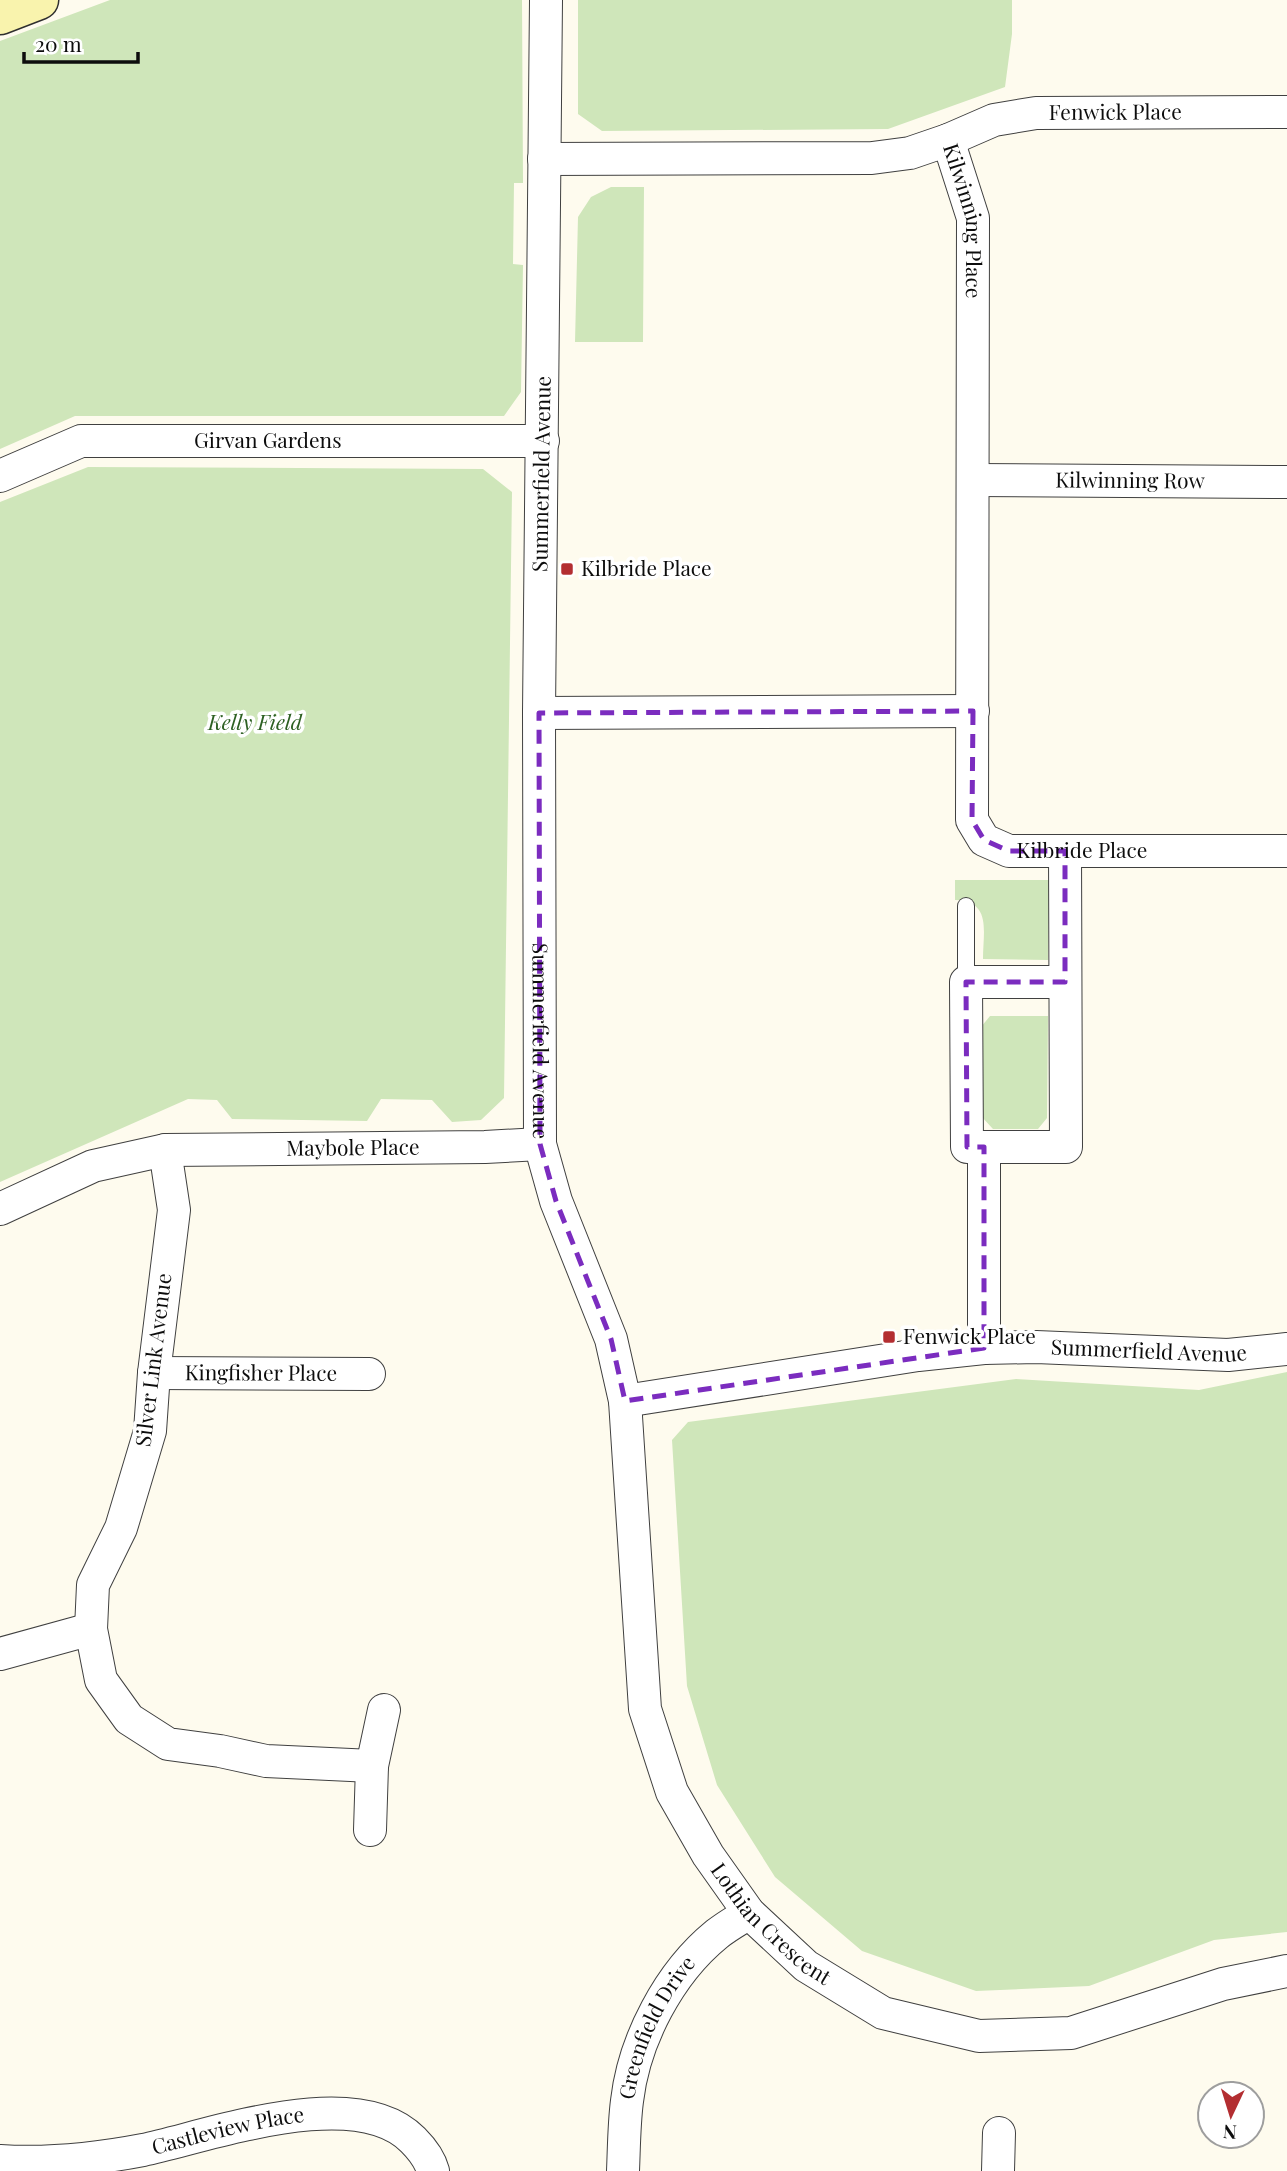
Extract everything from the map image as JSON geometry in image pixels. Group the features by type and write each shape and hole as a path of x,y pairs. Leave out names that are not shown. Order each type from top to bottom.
{"main road":[{"path":"0,15 39,0"}],"street":[{"name":"Summerfield Avenue","path":"545,0 539,713 540,1144 556,1201 611,1339 625,1401 918,1355 984,1348 1036,1347 1228,1355 1287,1349"},
{"name":"Fenwick Place","path":"948,139 994,120 1036,113 1287,112"},
{"name":"Kilwinning Place","path":"544,159 872,158 910,153 948,139 973,218 973,711"},
{"name":"Girvan Gardens","path":"0,476 81,441 543,441"},
{"name":"Kilwinning Row","path":"974,480 1287,482"},
{"path":"539,713 973,711"},
{"name":"Kilbride Place","path":"973,711 972,820 985,840 1009,851 1287,851"},
{"path":"1065,982 967,982 967,1147 1066,1147 1066,851"},
{"name":"Maybole Place","path":"0,1209 93,1166 165,1150 485,1147 540,1144"},
{"path":"984,1147 984,1348"},
{"name":"Silver Link Avenue","path":"165,1150 174,1210 154,1373 150,1431 121,1528 93,1586 91,1629 101,1680 129,1719 168,1744 266,1761 372,1766"},
{"name":"Kingfisher Place","path":"154,1373 369,1374"},
{"name":"Lothian Crescent","path":"625,1401 645,1709 672,1792 708,1855 749,1913 806,1966 883,2013 979,2036 1070,2034 1223,1984 1276,1971 1287,1971"},
{"path":"0,1654 91,1629"},
{"path":"370,1830 372,1766 384,1710"},
{"name":"Greenfield Drive","path":"623,2171 626,2102 633,2066 650,2021 692,1960 717,1934 749,1913"},
{"name":"Castleview Place","path":"0,2161 71,2160 141,2150 285,2117 342,2113 375,2119 405,2132 420,2147 433,2171"},
{"path":"998,2171 999,2133"}],"lane":[{"path":"966,906 967,982"}],"highlighted area":[{"path":"973,711 972,820 984,840 1009,851 1065,851 1065,982 966,982 967,1147 984,1147 984,1348 625,1401 611,1339 556,1201 540,1144 539,713"}],"green space":[{"path":"110,0 522,0 523,183 514,183 513,264 523,265 521,392 504,416 75,416 0,449 0,41"},
{"path":"578,0 1012,0 1012,34 1005,87 888,129 602,131 578,114"},
{"path":"611,187 644,187 643,342 575,342 578,217 591,197"},
{"name":"Kelly Field","path":"88,467 483,469 512,492 504,1098 481,1120 452,1122 432,1100 381,1099 367,1121 232,1119 217,1100 188,1099 0,1182 0,502"},
{"path":"955,880 1049,880 1048,960 983,959 983,919 975,906 955,900"},
{"path":"990,1016 1048,1016 1047,1118 1038,1129 993,1129 981,1116 981,1027"},
{"path":"1287,1372 1287,1932 1214,1940 1089,1986 976,1991 862,1951 775,1877 717,1785 687,1686 672,1440 688,1422 1016,1379 1199,1390"}],"place":[{"name":"Kilbride Place","path":"567,569"},
{"name":"Fenwick Place","path":"889,1337"}]}
